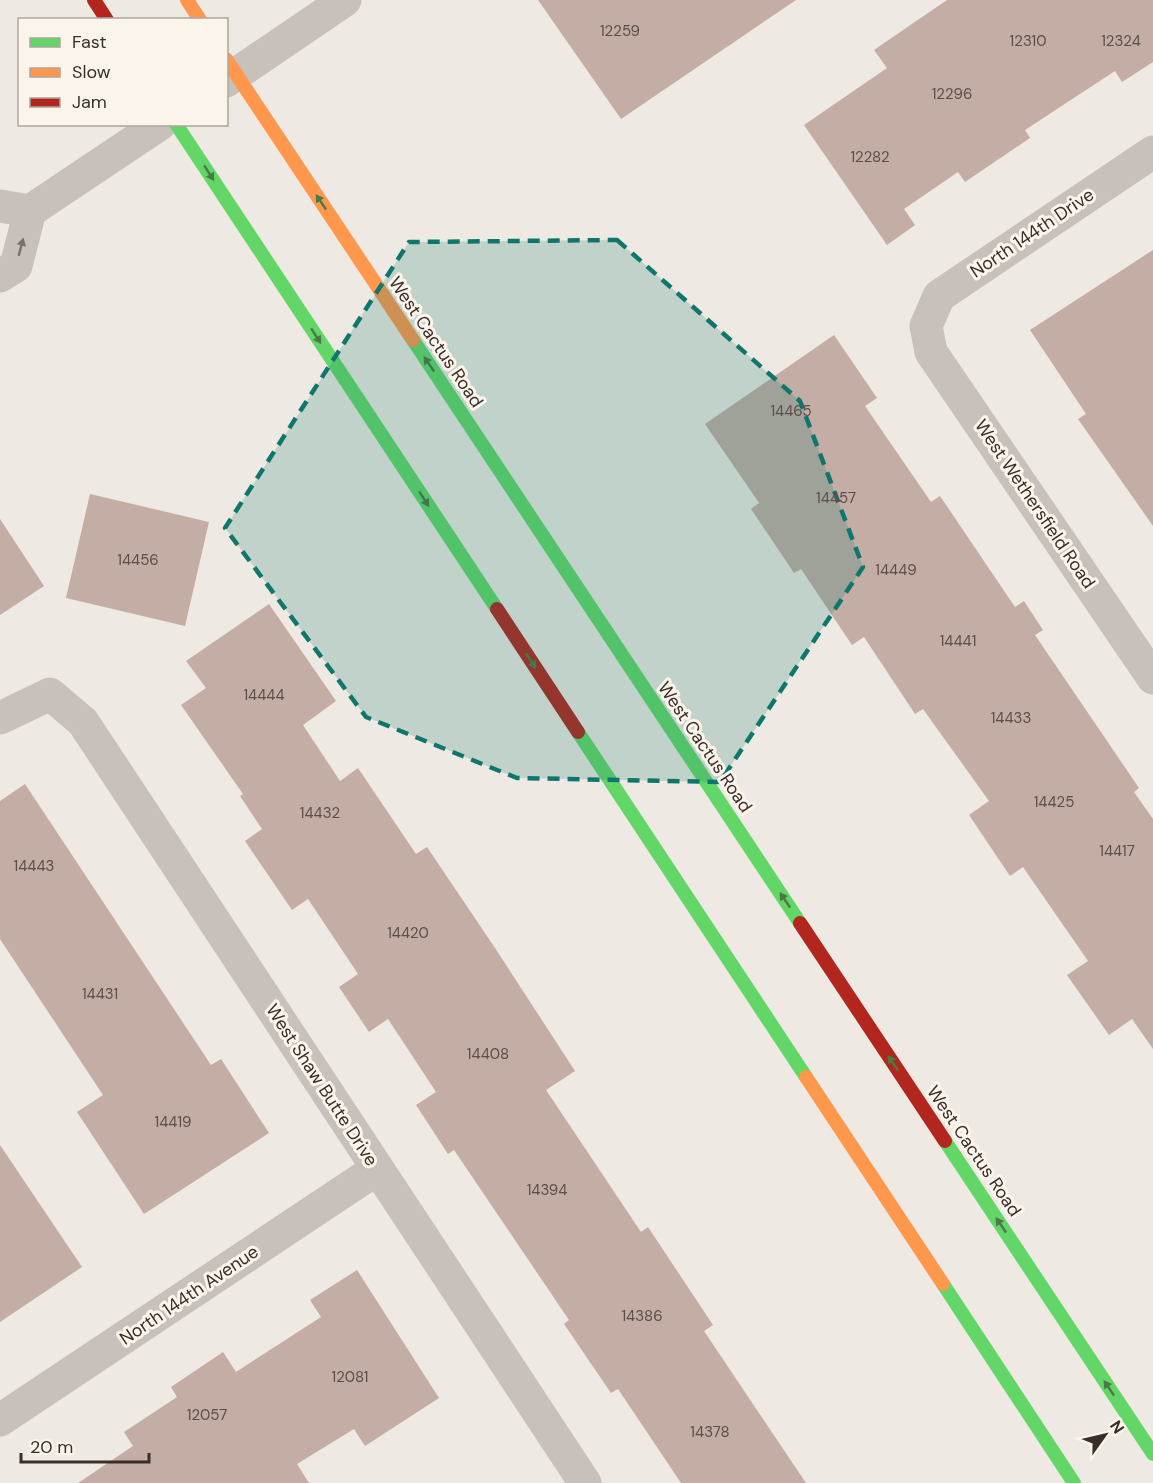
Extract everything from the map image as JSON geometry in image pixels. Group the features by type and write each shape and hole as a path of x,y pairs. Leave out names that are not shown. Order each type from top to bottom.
{"main road":[{"path":"94,0 105,18"},
{"path":"188,0 199,18"},
{"name":"West Cactus Road","path":"230,71 1153,1454"},
{"path":"177,126 1074,1483"}],"street":[{"path":"230,71 345,0"},
{"path":"0,276 16,266 15,208 157,126"},
{"name":"North 144th Drive","path":"926,326 939,296 1153,152"},
{"name":"West Wethersfield Road","path":"926,326 931,352 1153,678"},
{"name":"West Shaw Butte Drive","path":"0,718 50,694 83,723 585,1483"},
{"name":"North 144th Avenue","path":"0,1420 377,1169"}],"highlighted area":[{"path":"617,240 800,401 863,567 720,782 517,778 366,717 225,528 409,242"}],"building":[{"path":"538,0 796,0 621,119"},
{"path":"947,0 1153,0 1153,62 1122,82 1115,71 1025,130 1030,138 965,182 958,172 904,209 915,225 887,245 804,125 887,68 874,50"},
{"path":"1153,250 1153,526 1078,419 1086,414 1030,330"},
{"path":"834,335 877,398 865,406 931,502 940,496 1015,607 1024,601 1043,630 1035,635 1139,788 1134,792 1153,819 1153,1049 1132,1019 1109,1035 1067,975 1088,961 1023,867 1010,876 969,815 989,801 923,709 915,714 864,637 852,645 801,569 794,573 751,509 759,503 705,424"},
{"path":"90,494 209,522 185,626 66,598"},
{"path":"0,519 44,586 0,615"},
{"path":"269,604 336,701 303,725 340,781 358,768 416,854 427,847 495,948 575,1071 546,1090 641,1232 648,1227 713,1325 704,1331 806,1483 681,1483 618,1389 611,1393 564,1324 569,1320 454,1150 448,1154 416,1105 436,1092 388,1019 369,1032 339,987 358,974 308,899 292,910 245,841 262,829 240,796 243,794 181,705 206,688 186,661"},
{"path":"25,784 211,1065 221,1059 269,1133 144,1214 77,1112 103,1095 0,939 0,801"},
{"path":"0,1145 82,1267 0,1322"},
{"path":"357,1270 439,1398 365,1446 354,1429 297,1464 309,1483 78,1483 133,1446 124,1432 177,1397 171,1387 223,1352 236,1372 321,1317 310,1300"}],"traffic: fast":[{"path":"177,126 497,609"},
{"path":"413,340 800,923"},
{"path":"578,732 806,1077"},
{"path":"945,1141 1153,1454"},
{"path":"943,1284 1074,1483"}],"traffic: slow":[{"path":"187,0 199,18"},
{"path":"228,62 413,340"},
{"path":"806,1077 943,1284"}],"traffic: jam":[{"path":"94,0 106,18"},
{"path":"497,609 578,732"},
{"path":"800,923 945,1141"}]}
